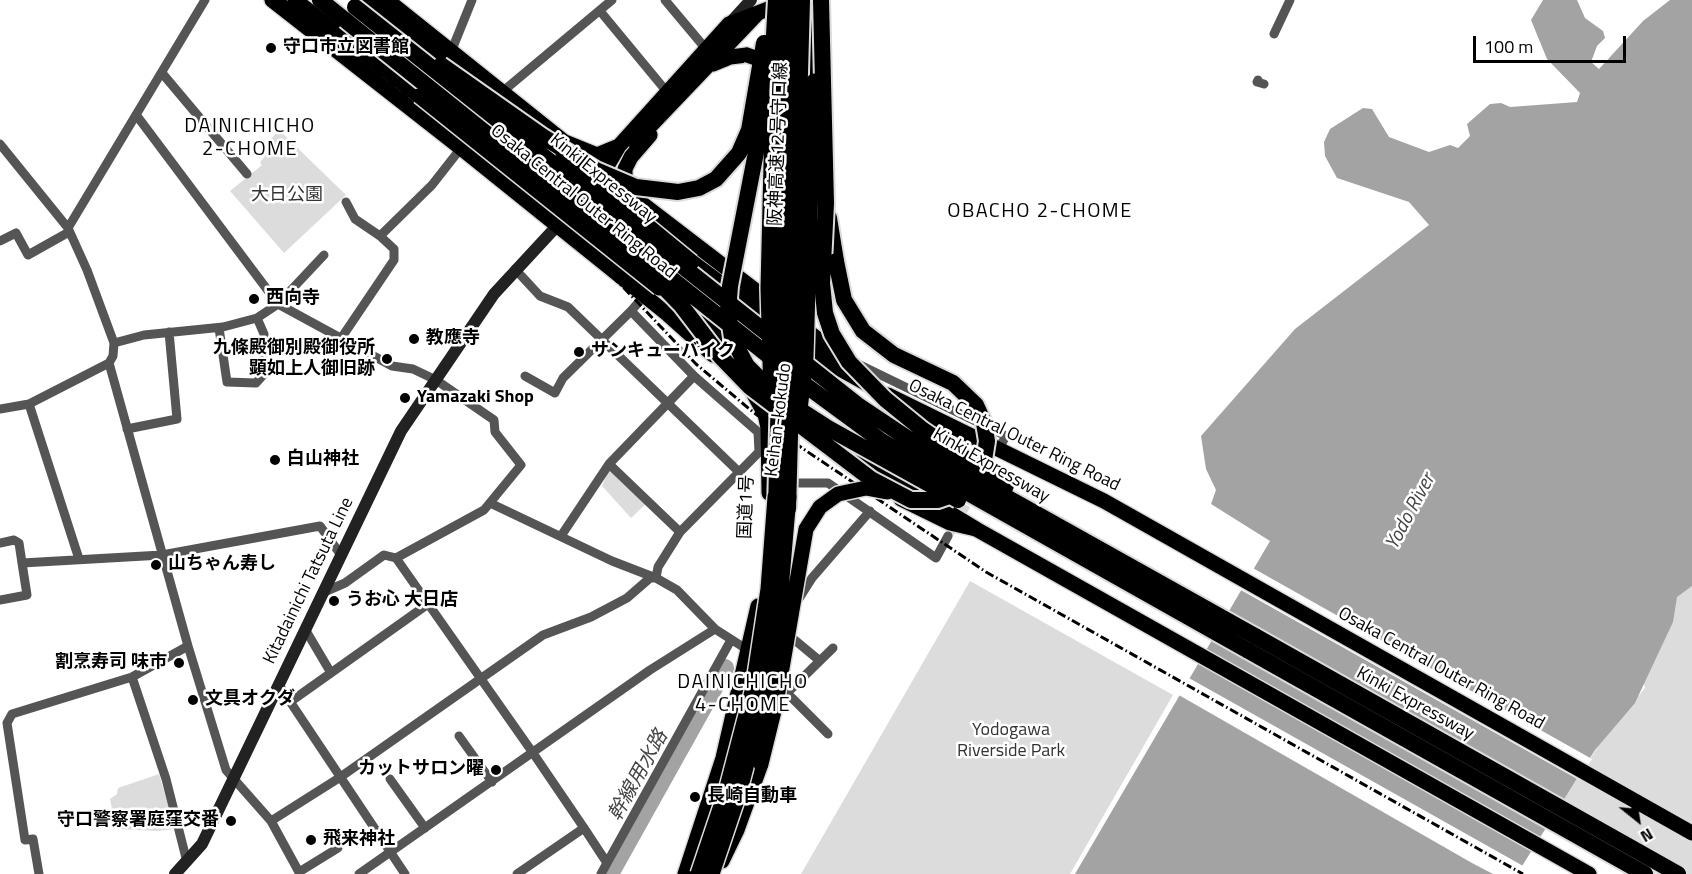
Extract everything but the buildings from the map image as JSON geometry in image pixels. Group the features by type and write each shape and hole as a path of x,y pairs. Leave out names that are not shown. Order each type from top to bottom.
{"highway":[{"name":"Kinki Expressway","path":"320,0 614,236 880,440 1104,571 1645,874"},
{"name":"阪神高速12号守口線","path":"788,288 789,0"},
{"name":"阪神高速12号守口線","path":"788,288 802,0"},
{"path":"821,0 826,203 822,273 825,314 837,344 859,374 923,430 971,464 1170,583 1206,609"},
{"name":"Kinki Expressway","path":"357,2 859,406 940,460 1678,874"},
{"path":"357,2 588,166 636,188 678,192 699,188 723,173 744,142 754,105 766,2"},
{"path":"766,2 772,70 728,299 730,328 742,359 770,389 837,433 1008,526 1104,571"},
{"path":"614,236 681,305 720,356 759,395 885,488 911,500 930,501 948,497 971,482 984,460 987,441 981,414 962,390 894,355 873,340 855,321 841,291 826,203"},
{"path":"782,509 788,288"}],"main road":[{"path":"272,0 298,5 350,47 461,148 556,227"},
{"path":"387,0 447,56 502,92 655,214 835,352 918,412"},
{"path":"815,42 821,0"},
{"name":"Osaka Central Outer Ring Road","path":"357,2 447,56 692,262 829,363 918,412 1114,507 1692,833"},
{"name":"Keihan-kokudo","path":"603,173 612,169 646,130 656,124 766,2"},
{"name":"Keihan-kokudo","path":"556,227 603,173 619,146 729,24 766,2 801,8 811,20 815,42 806,357 753,688 726,791 698,874"},
{"path":"298,5 350,47"},
{"path":"298,5 393,85"},
{"path":"708,66 730,57 747,55 761,60 767,67 773,83 768,288 782,509"},
{"name":"Osaka Central Outer Ring Road","path":"393,85 418,96 701,322 874,464 891,486"},
{"path":"655,214 628,185 624,174 627,164 656,124"},
{"path":"565,142 597,155 619,146"},
{"path":"581,198 839,398 864,428 891,486 950,523 976,529 1589,874"},
{"name":"Kitadainichi Tatsuta Line","path":"175,874 202,844 396,441 494,294 556,227"},
{"name":"国道1号","path":"556,227 666,314 743,381 760,400 768,428 769,510 761,590 723,758 685,874"},
{"path":"666,314 815,425 874,464"},
{"path":"714,874 737,830 764,753 782,675 806,529 820,507 838,494 891,486"},
{"name":"Keihan-kokudo","path":"714,874 745,774 766,690 781,590 782,509"}],"street":[{"path":"0,241 16,233 28,255 68,230 205,0"},
{"path":"447,56 472,0"},
{"path":"502,92 612,0"},
{"path":"665,0 706,49"},
{"path":"1274,34 1290,0"},
{"path":"600,11 667,92"},
{"path":"162,73 248,174"},
{"path":"136,116 278,304 392,366 413,369 436,380 494,420 495,432 521,465 484,510 396,558"},
{"path":"0,144 68,230 87,270 114,343 113,356 109,363 29,404 0,409"},
{"path":"380,236 432,185 461,148"},
{"path":"342,337 394,260 394,249 380,236 359,223 346,202"},
{"path":"114,343 144,334 219,328 257,318 278,304 324,255"},
{"path":"515,269 540,296 568,307 739,472"},
{"path":"525,376 555,393 563,378 644,296"},
{"path":"631,311 694,376 758,432 759,452 680,532 658,567 656,578"},
{"path":"219,328 227,382 256,383 264,374 264,334 257,318"},
{"path":"127,429 177,419 169,332"},
{"path":"835,352 1004,440"},
{"path":"109,363 188,646 226,770 271,821 299,873 338,848"},
{"path":"561,536 597,486 609,464 694,376"},
{"path":"29,404 79,559"},
{"path":"609,464 680,532"},
{"path":"769,483 828,483 936,558 948,536"},
{"path":"490,503 612,561 656,578 677,590 715,629 731,640 748,651 771,653"},
{"path":"828,734 787,693 778,680 771,653 812,578 870,511"},
{"path":"22,562 162,555 320,525 341,555"},
{"path":"0,543 14,540 19,543 27,595 0,600"},
{"path":"322,593 345,583 384,555 396,558 607,863"},
{"path":"271,821 339,778 543,635 591,617 627,598 650,578 656,578"},
{"path":"290,702 428,604"},
{"path":"305,629 332,673"},
{"path":"359,874 650,670 715,629"},
{"path":"785,631 820,661"},
{"path":"601,874 731,640"},
{"path":"39,874 33,839 25,840 7,723 12,714 132,677 188,646"},
{"path":"787,693 833,648"},
{"path":"132,677 166,780 187,862"},
{"path":"279,685 405,874"},
{"path":"459,736 492,782"},
{"path":"390,779 424,828"},
{"path":"517,874 584,828"}],"green space":[{"name":"大日公園","path":"279,130 346,195 284,253 230,191 262,165 260,162 269,152 264,146"},
{"path":"609,469 648,502 631,518 602,486"},
{"name":"Yodogawa Riverside Park","path":"970,581 1173,695 1070,874 801,874"},
{"path":"1692,586 1692,874 1662,874 1553,816 1599,745 1645,688 1642,676 1676,595"},
{"path":"159,774 175,829 158,831 116,829 110,799 117,794 118,788"}],"water":[{"name":"Yodo River","path":"1543,0 1577,0 1585,18 1603,31 1605,38 1597,46 1591,62 1599,69 1643,21 1670,0 1692,0 1692,586 1677,597 1673,622 1635,703 1595,750 1517,874 1075,874 1270,541 1211,504 1216,490 1206,469 1201,436 1295,329 1429,225 1409,202 1337,178 1325,156 1324,142 1330,129 1363,108 1372,109 1389,137 1429,152 1450,145 1458,148 1470,136 1467,124 1490,104 1501,103 1510,107 1577,102 1580,93 1547,59 1531,20"}],"pier":[{"path":"1251,567 1592,759 1579,780 1239,589"},
{"path":"1187,677 1525,867 1520,874 1493,874 1472,863 1177,694"}],"waterway":[{"name":"幹線用水路","path":"610,874 725,668"}],"tunnel":[{"path":"948,536 974,492"}],"railway":[{"path":"284,0 523,190 625,289 696,364 753,412 802,448 986,572 1523,874"}],"place":[{"name":"守口市立図書館","path":"271,48"},
{"name":"西向寺","path":"254,299"},
{"name":"教應寺","path":"414,339"},
{"name":"サンキューバイク","path":"579,352"},
{"name":"九條殿御別殿御役所 顕如上人御旧跡","path":"387,359"},
{"name":"Yamazaki Shop","path":"405,398"},
{"name":"白山神社","path":"275,460"},
{"name":"山ちゃん寿し","path":"156,565"},
{"name":"うお心 大日店","path":"334,601"},
{"name":"割烹寿司 味市","path":"179,663"},
{"name":"文具オクダ","path":"193,700"},
{"name":"カットサロン曜","path":"496,770"},
{"name":"長崎自動車","path":"695,797"},
{"name":"守口警察署庭窪交番","path":"231,821"},
{"name":"飛来神社","path":"311,840"}],"district":[{"name":"DAINICHICHO 2-CHOME","path":"250,138"},
{"name":"OBACHO 2-CHOME","path":"1040,212"},
{"name":"DAINICHICHO 4-CHOME","path":"743,694"}]}
